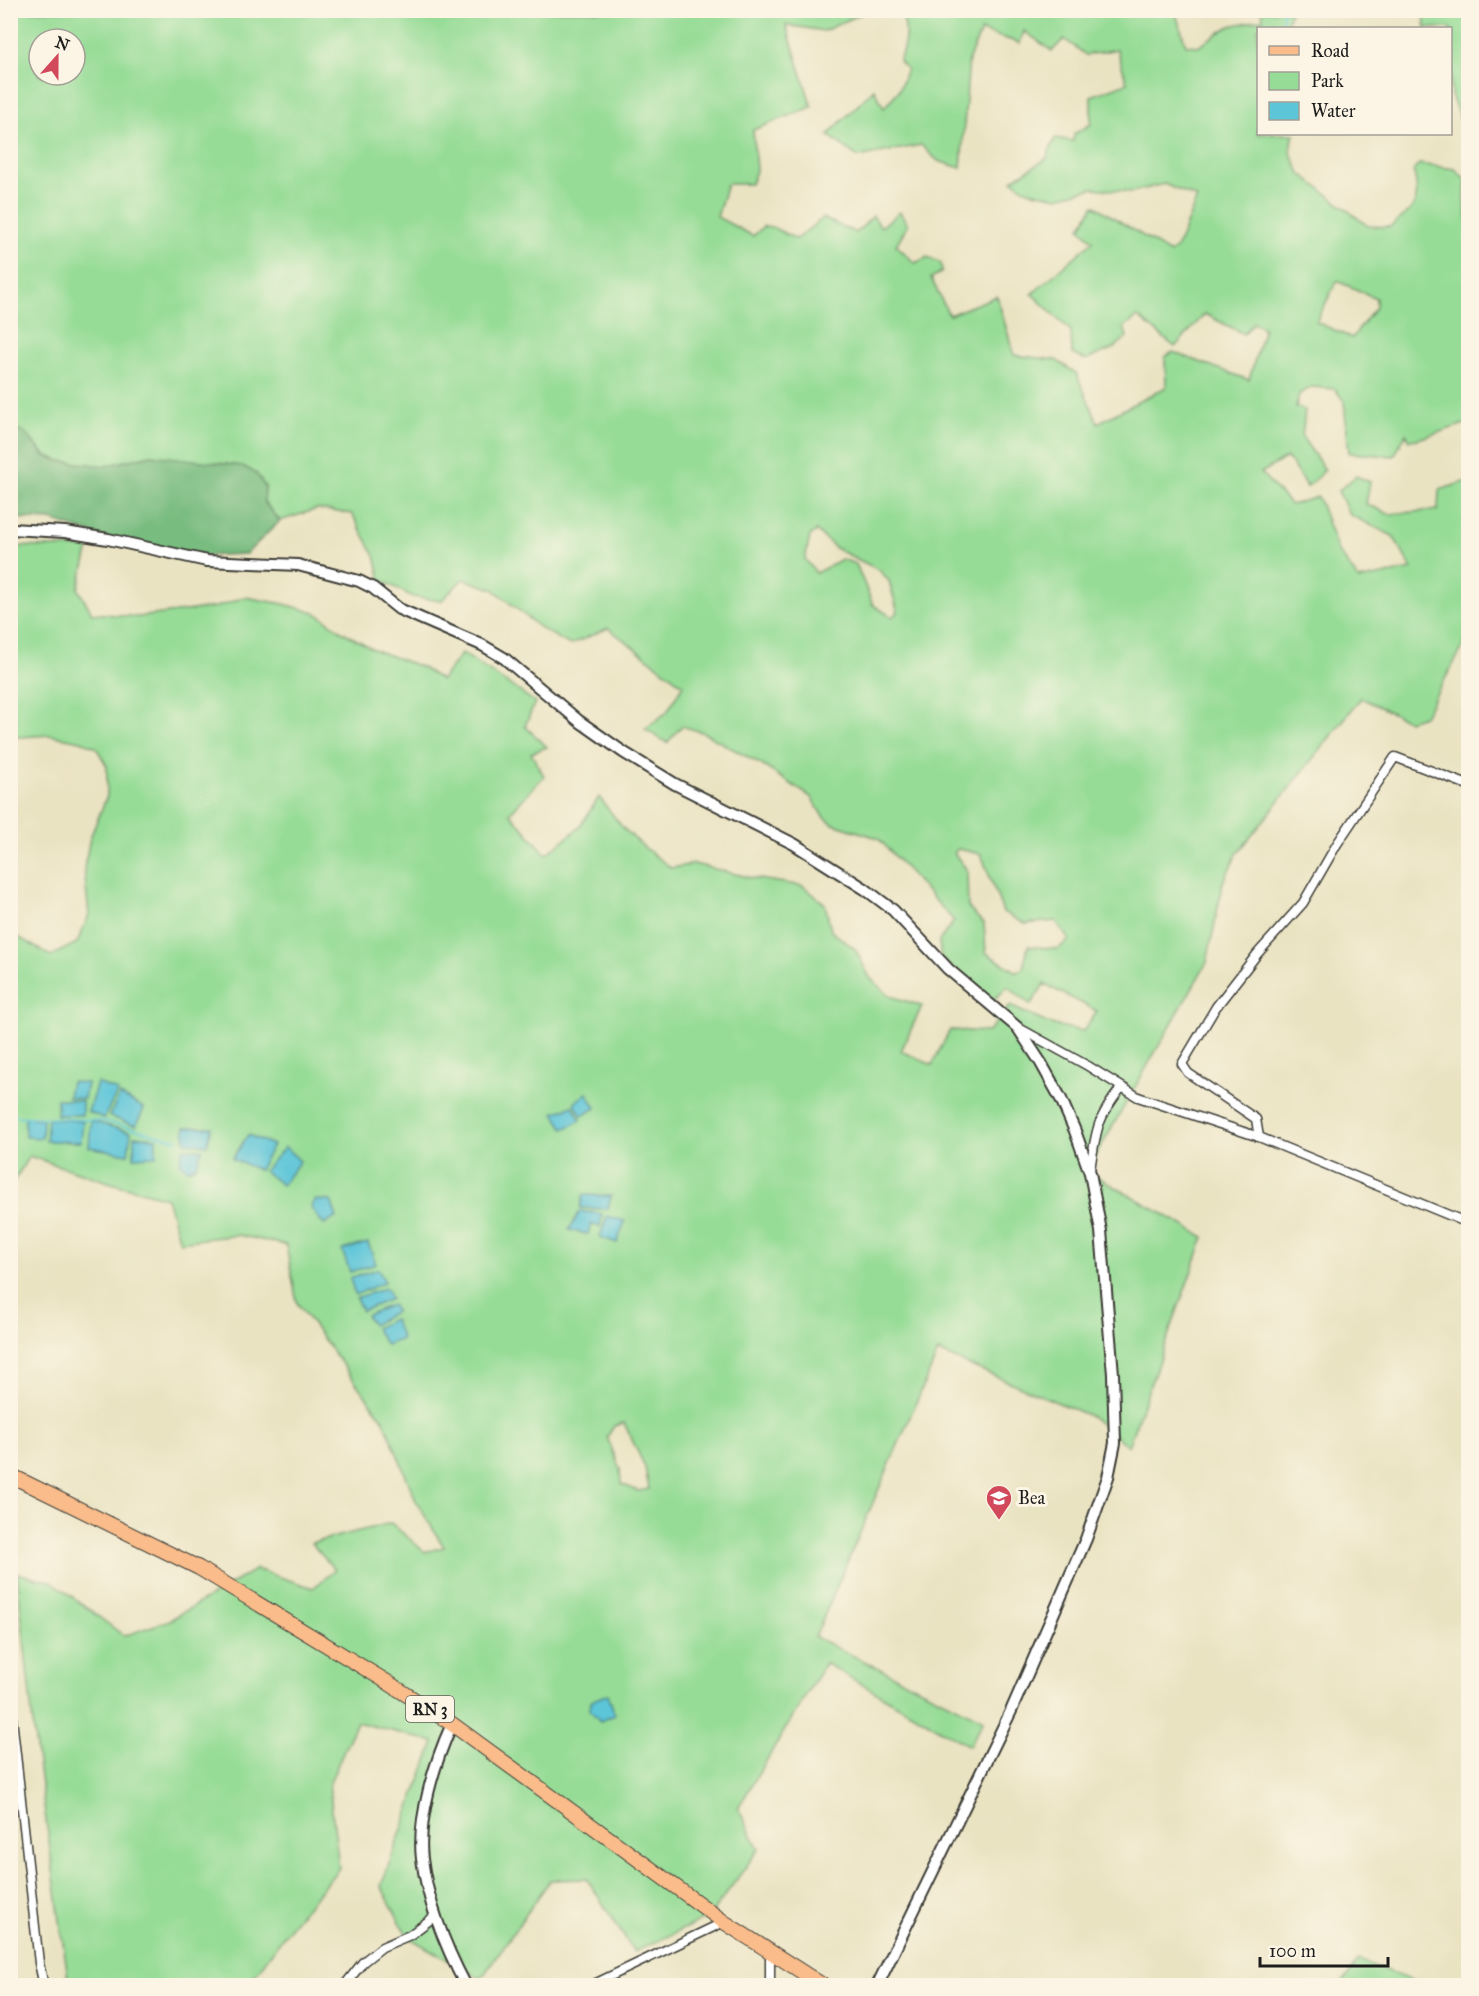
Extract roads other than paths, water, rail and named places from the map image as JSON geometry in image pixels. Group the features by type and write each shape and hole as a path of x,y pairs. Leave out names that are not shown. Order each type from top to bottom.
{"main road":[{"name":"RN 3","path":"10,1474 199,1568 384,1680 452,1724 724,1922 824,1986"}],"street":[{"path":"10,529 65,532 97,537 207,561 298,565 359,581 374,588 399,609 482,645 504,658 579,721 675,784 794,844 865,889 893,910 948,969 1018,1028 1088,1066 1121,1088 1148,1101 1259,1137 1468,1222"},
{"path":"1259,1137 1256,1119 1188,1073 1182,1064 1216,1006 1258,952 1303,903 1337,844 1395,757 1468,785"},
{"path":"877,1986 1011,1711 1086,1539 1108,1478 1115,1443 1113,1374 1101,1231 1089,1173 1075,1131 1061,1100 1018,1028"},
{"path":"1089,1173 1096,1128 1121,1088"},
{"path":"10,1701 39,1963 44,1986"},
{"path":"452,1724 438,1752 422,1828 422,1859 435,1916 449,1954 466,1986"},
{"path":"344,1986 363,1962 382,1947 410,1935 435,1916"},
{"path":"590,1986 724,1922"},
{"path":"770,1952 770,1986"}],"water":[{"path":"71,1082 87,1083 84,1099 68,1097"},
{"path":"97,1083 118,1091 104,1118 88,1112"},
{"path":"587,1093 596,1108 582,1116 574,1103"},
{"path":"120,1095 144,1108 136,1126 109,1116"},
{"path":"57,1099 82,1101 82,1115 57,1115"},
{"path":"573,1106 581,1120 564,1129 554,1113"},
{"path":"25,1118 43,1119 42,1138 25,1137"},
{"path":"48,1119 83,1121 81,1142 46,1141"},
{"path":"91,1121 131,1132 128,1154 89,1147"},
{"path":"185,1127 212,1127 207,1145 185,1142"},
{"path":"248,1135 273,1145 259,1170 232,1159"},
{"path":"134,1136 156,1138 156,1156 134,1157"},
{"path":"285,1147 300,1161 282,1185 264,1171"},
{"path":"183,1148 202,1150 196,1166 188,1169 180,1163"},
{"path":"583,1195 611,1196 608,1209 580,1208"},
{"path":"315,1200 331,1201 337,1217 324,1225 311,1208"},
{"path":"580,1211 602,1214 600,1227 591,1224 588,1234 569,1230"},
{"path":"607,1216 625,1221 617,1243 600,1237"},
{"path":"368,1243 376,1264 350,1272 342,1250"},
{"path":"378,1269 385,1282 355,1295 350,1278"},
{"path":"386,1288 391,1299 362,1311 356,1298"},
{"path":"392,1305 396,1311 373,1325 366,1315"},
{"path":"394,1319 402,1339 386,1345 375,1328"},
{"path":"608,1694 615,1715 600,1721 590,1710 591,1701"}],"waterway":[{"path":"1282,27 1283,10"},
{"path":"10,1116 104,1121 177,1140"}],"place":[{"name":"Bea","path":"999,1521"}]}
